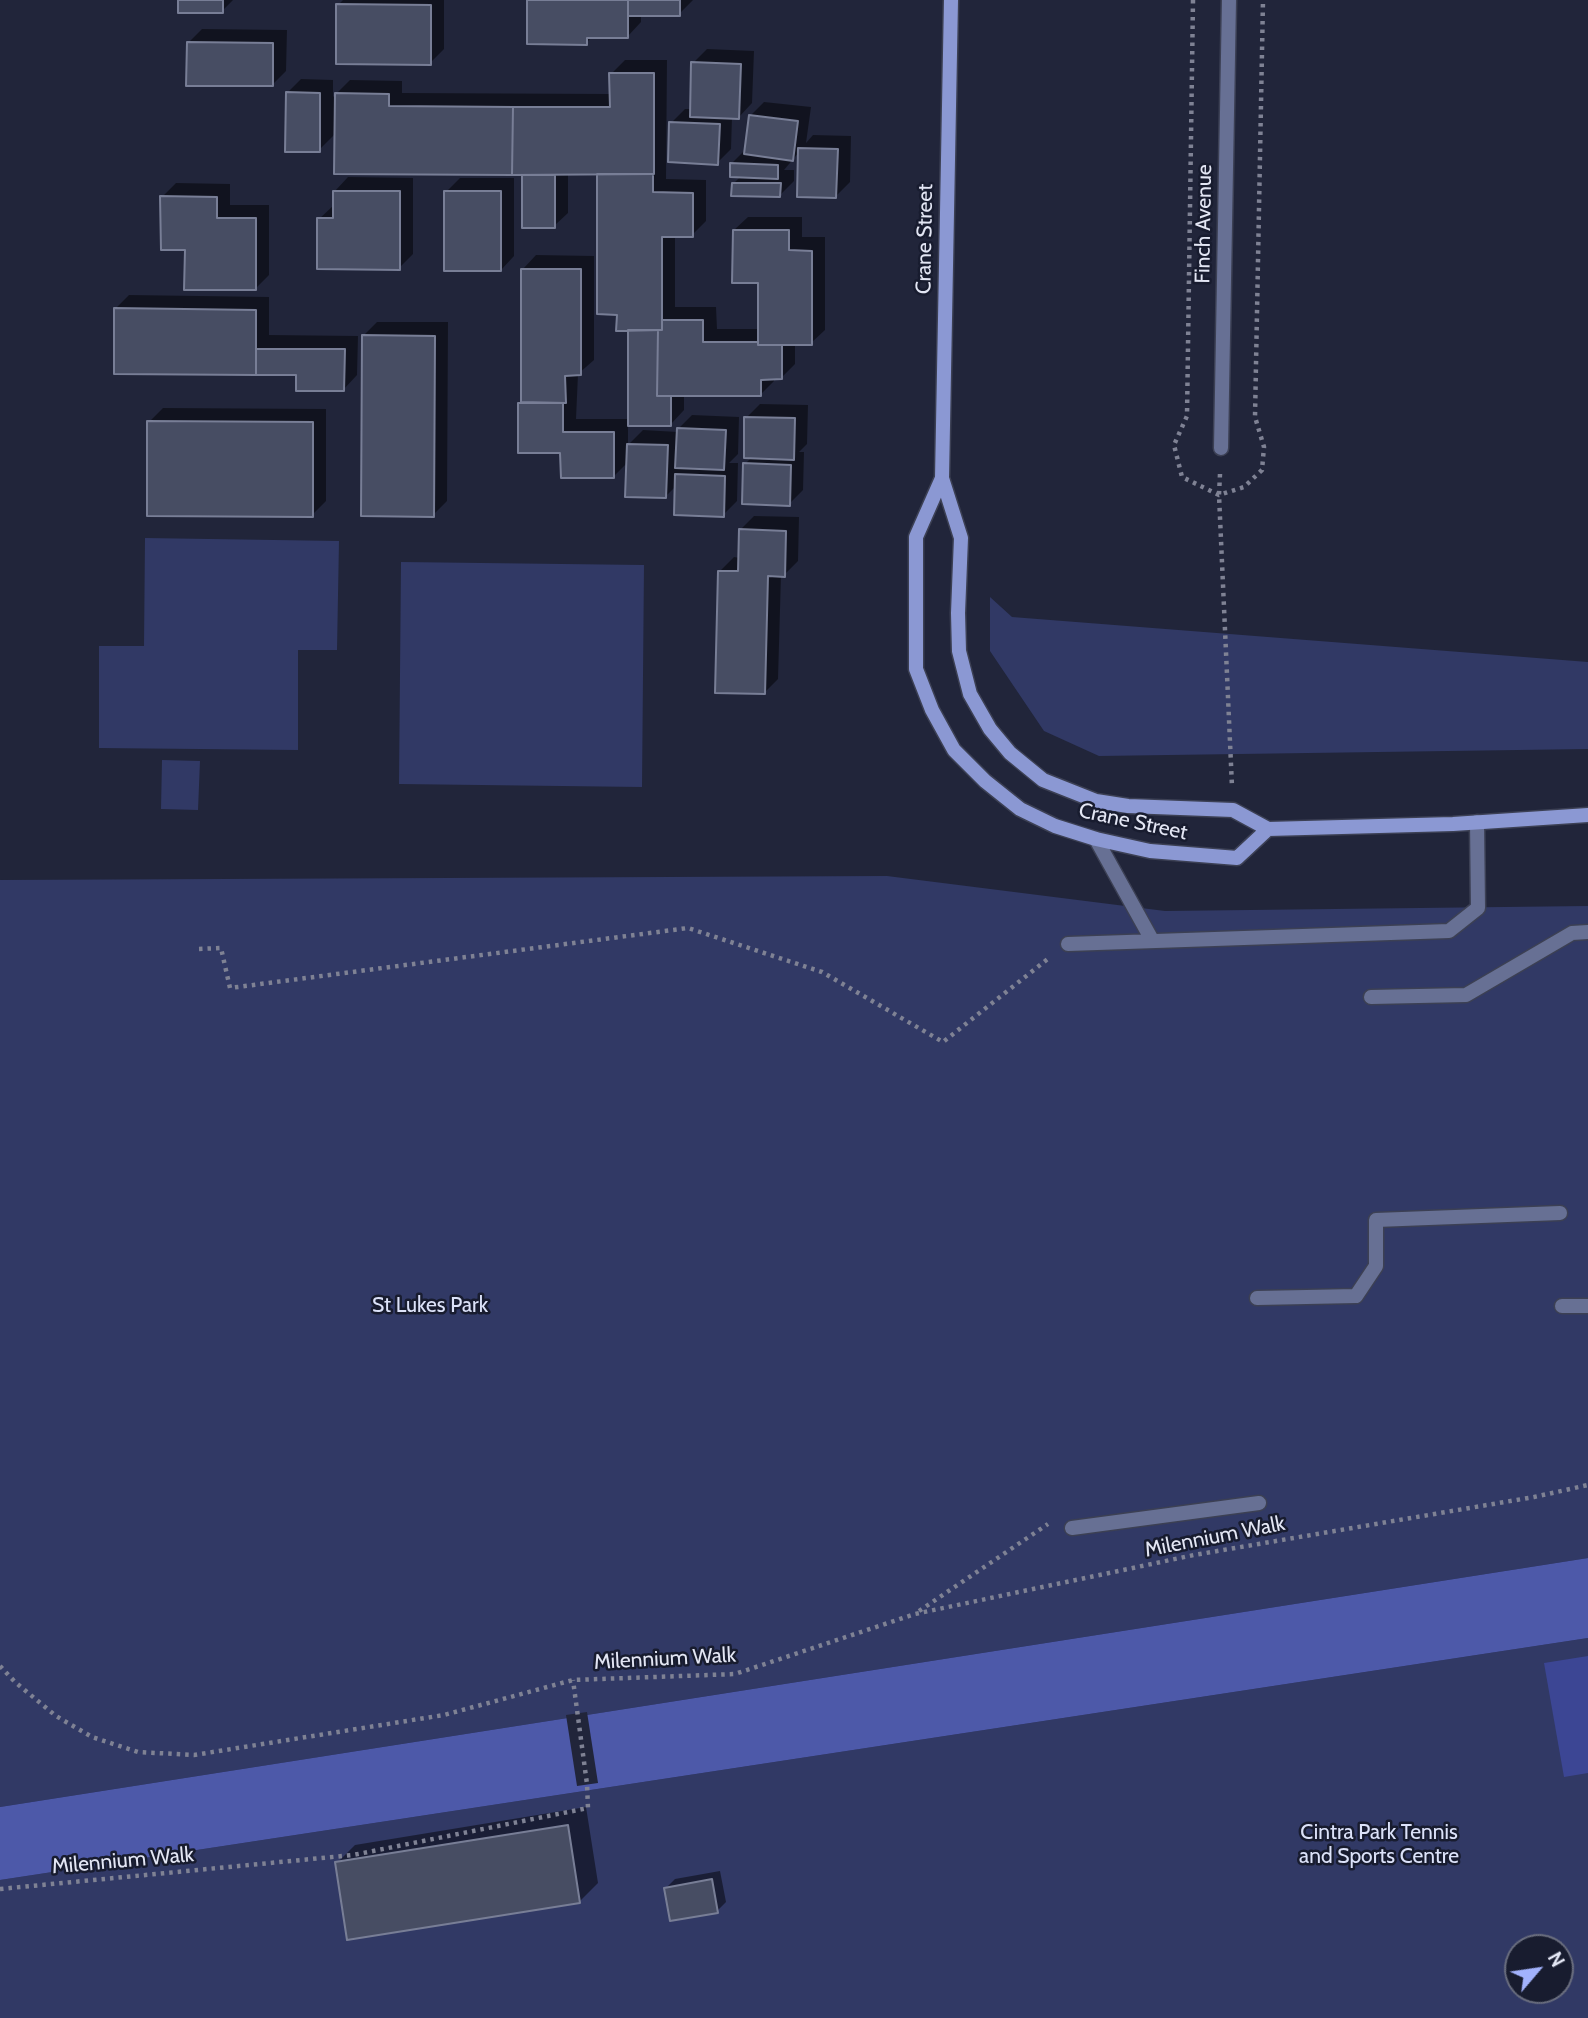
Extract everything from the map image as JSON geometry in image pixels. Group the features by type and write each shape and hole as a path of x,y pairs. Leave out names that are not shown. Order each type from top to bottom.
{"main road":[{"name":"Crane Street","path":"942,478 916,537 916,669 932,710 954,750 1020,808 1055,826 1096,839 1150,851 1237,858 1268,829 1233,810 1128,806 1096,801 1043,780 1010,753 990,729 970,694 962,662 958,613 961,538 942,478 951,0"},
{"path":"1268,829 1477,822 1588,814"}],"street":[{"name":"Finch Avenue","path":"1221,448 1229,0"},
{"path":"1068,944 1449,931 1478,908 1477,822"},
{"path":"1096,839 1152,940"},
{"path":"1371,997 1466,995 1572,933 1588,932"},
{"path":"1257,1298 1356,1296 1376,1266 1376,1220 1560,1213"},
{"path":"1562,1306 1588,1306"},
{"path":"1072,1528 1259,1503"}],"path":[{"path":"1193,0 1187,416 1174,445 1182,477 1219,495 1244,487 1262,470 1264,447 1255,417 1263,0"},
{"path":"1221,448 1219,495 1233,810"},
{"path":"199,948 221,948 230,988 688,928 822,972 943,1042 1068,944"},
{"name":"Milennium Walk","path":"0,1889 353,1855 589,1808 573,1680 735,1674 915,1614 1194,1555 1534,1497 1588,1485"},
{"path":"915,1614 1049,1523"},
{"path":"0,1666 55,1716 92,1737 138,1752 194,1755 444,1715 573,1680"}],"green space":[{"path":"145,538 339,541 337,650 298,650 298,750 99,748 99,646 144,646"},
{"path":"401,562 644,565 642,787 399,784"},
{"path":"990,597 1012,617 1588,662 1588,749 1099,756 1044,731 990,651"},
{"path":"162,760 200,761 198,810 161,809"},
{"name":"St Lukes Park","path":"887,876 1165,911 1588,906 1588,1558 0,1807 0,880"},
{"name":"Cintra Park Tennis and Sports Centre","path":"1588,1638 1588,2018 0,2018 0,1880"}],"shaded area":[{"path":"1588,1558 1588,1638 0,1880 0,1807"},
{"path":"1588,1656 1588,1773 1564,1777 1544,1663"}],"pier":[{"path":"587,1712 598,1783 577,1786 566,1715"}],"building":[{"path":"178,0 223,0 223,13 178,13"},
{"path":"527,0 628,0 628,38 587,38 587,45 527,44"},
{"path":"628,0 680,0 680,16 628,16"},
{"path":"336,4 431,5 431,65 336,64"},
{"path":"187,42 273,43 273,86 186,86"},
{"path":"691,62 741,64 739,119 690,117"},
{"path":"609,73 654,73 654,174 512,175 513,107 610,107"},
{"path":"286,92 320,93 320,152 285,152"},
{"path":"335,93 389,94 389,106 513,107 512,175 334,174"},
{"path":"749,115 798,121 793,161 744,154"},
{"path":"669,122 720,124 718,165 668,162"},
{"path":"798,148 838,149 836,198 797,197"},
{"path":"730,163 778,165 778,179 730,177"},
{"path":"597,174 653,174 653,192 693,193 693,237 662,237 662,330 616,331 617,315 597,314"},
{"path":"522,175 555,175 555,228 522,228"},
{"path":"732,183 781,183 780,197 731,196"},
{"path":"333,191 400,191 400,270 317,269 317,218 333,218"},
{"path":"444,191 501,191 501,271 444,271"},
{"path":"160,196 217,197 217,218 256,218 256,290 184,290 185,250 161,250"},
{"path":"733,230 789,230 789,250 812,251 812,345 758,345 758,283 732,283"},
{"path":"521,269 581,269 581,375 565,376 566,403 521,402"},
{"path":"114,308 256,310 256,375 114,374"},
{"path":"662,320 703,320 703,342 782,345 782,379 761,380 761,396 657,396 658,330 662,330"},
{"path":"628,330 658,330 657,396 671,396 671,426 628,426"},
{"path":"362,335 435,336 434,517 361,516"},
{"path":"256,349 345,349 344,391 296,391 296,375 256,375"},
{"path":"518,403 563,403 563,432 614,432 614,478 561,478 560,453 518,453"},
{"path":"744,417 795,418 794,460 744,458"},
{"path":"147,421 313,422 313,517 147,516"},
{"path":"677,428 726,430 724,470 675,468"},
{"path":"627,444 668,445 666,498 625,497"},
{"path":"743,463 791,465 790,506 742,504"},
{"path":"675,474 725,476 724,517 674,515"},
{"path":"739,529 786,531 785,577 768,576 765,694 715,693 718,571 738,571"},
{"path":"568,1825 580,1903 347,1940 335,1862"},
{"path":"712,1879 718,1913 670,1921 664,1888"}]}
